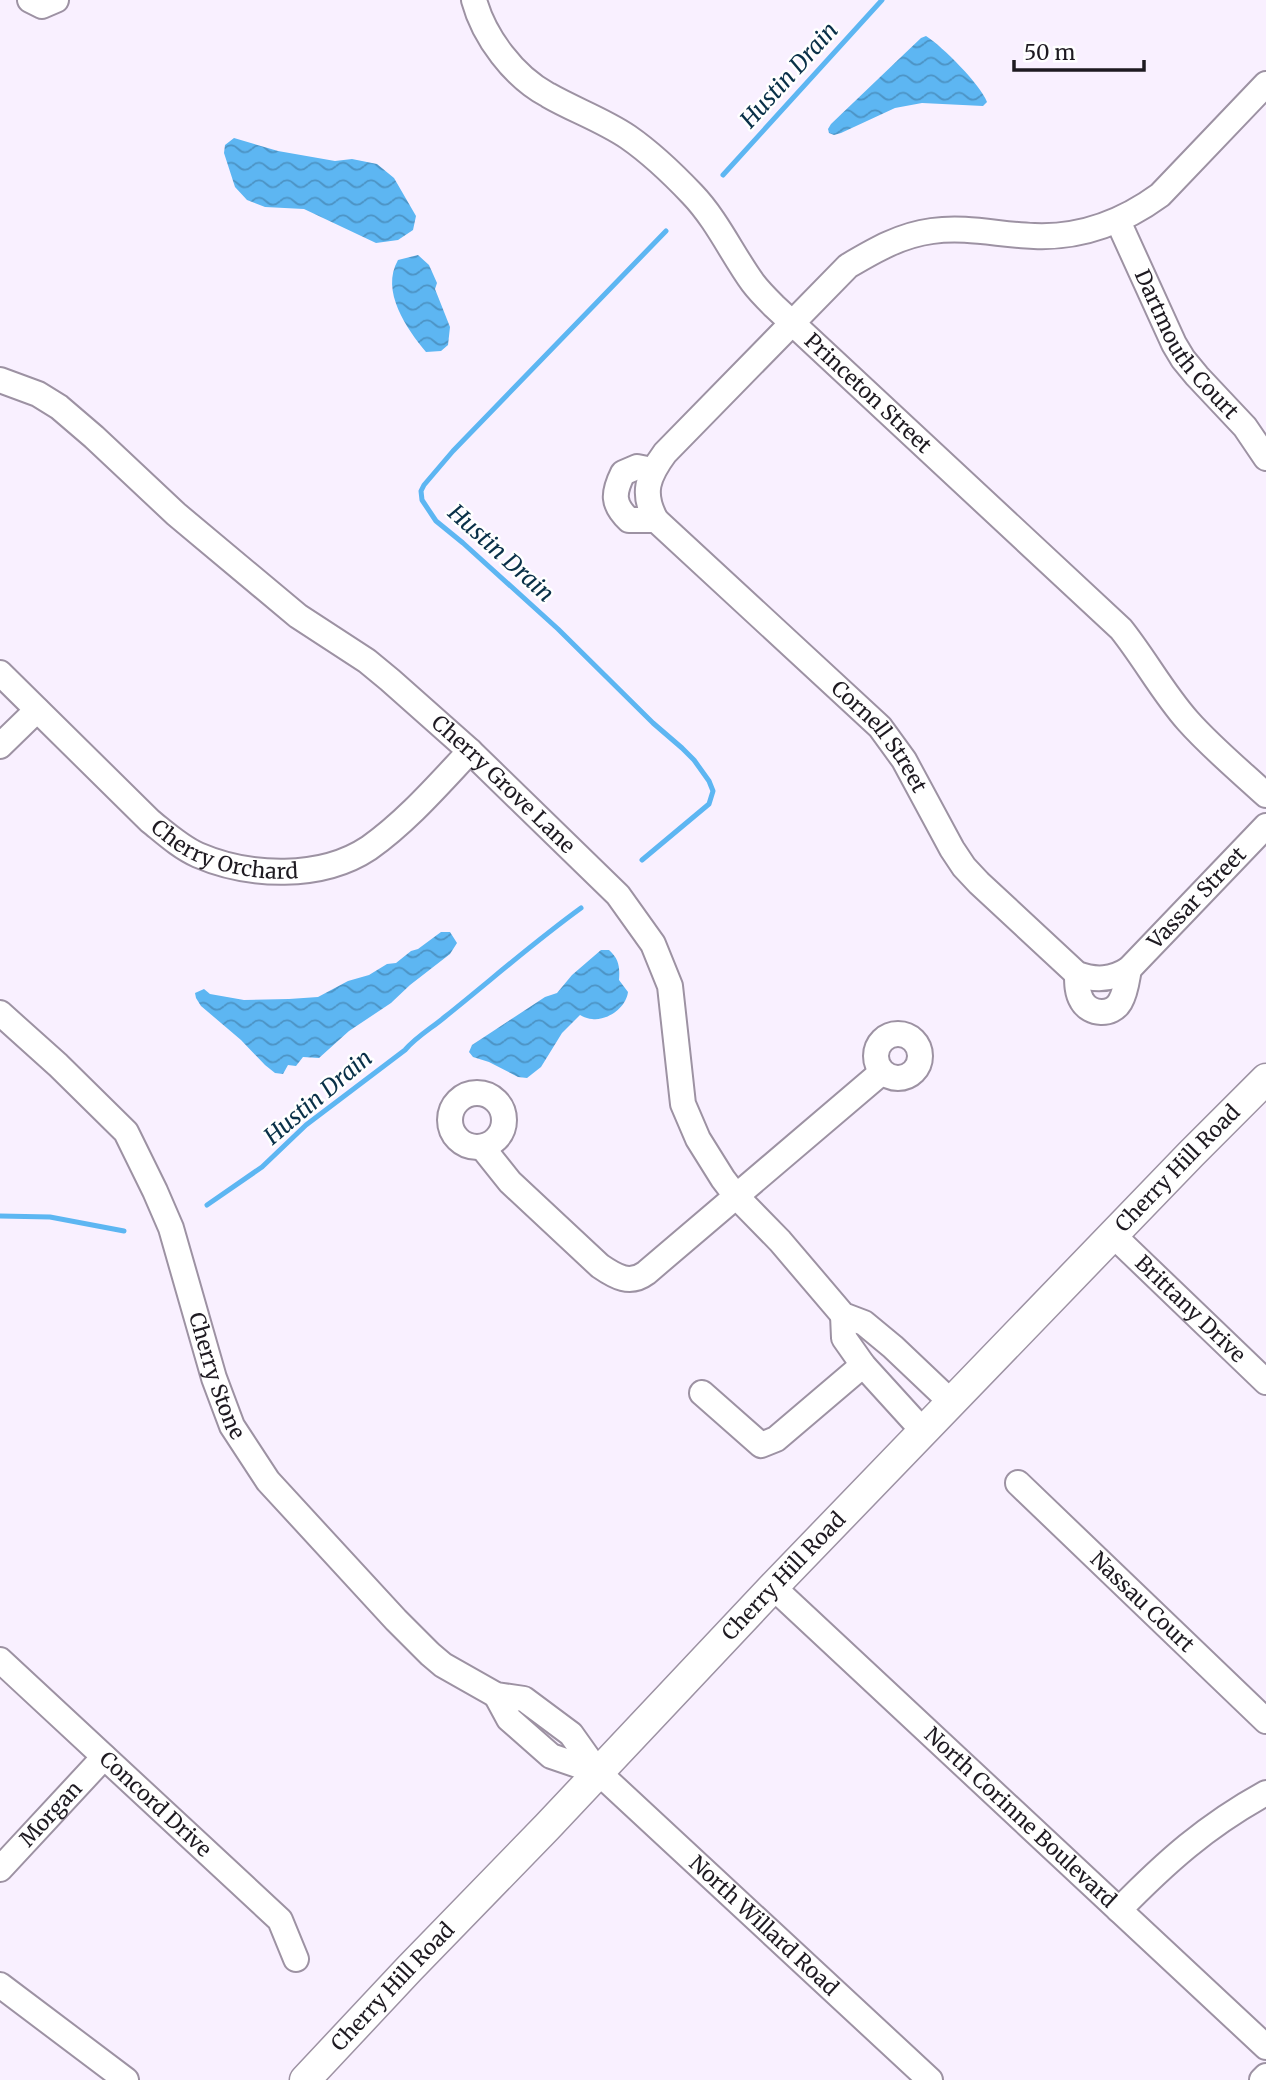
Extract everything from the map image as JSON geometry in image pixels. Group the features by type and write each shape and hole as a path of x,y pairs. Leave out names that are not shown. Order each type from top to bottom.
{"main road":[{"name":"Cherry Hill Road","path":"305,2080 773,1587 1266,1079"}],"street":[{"path":"30,0 43,6 56,0"},
{"name":"Princeton Street","path":"474,0 483,24 512,66 545,94 609,125 631,139 694,196 753,284 1121,629 1189,722 1266,795"},
{"path":"650,480 637,467 623,472 616,490 616,501 629,520 656,520 651,510 650,480 665,453 848,266 878,248 931,231 955,229 1059,236 1090,231 1118,221 1160,195 1263,92"},
{"name":"Dartmouth Court","path":"1118,221 1183,359 1245,427 1266,458"},
{"name":"Cherry Grove Lane","path":"0,380 38,394 75,420 186,523 298,617 367,662 470,751 612,888 653,944 670,986 683,1104 698,1139 736,1195 780,1241 843,1315 864,1323 952,1404"},
{"name":"Cornell Street","path":"656,520 880,727 904,760 964,867 1086,976 1078,990 1084,1004 1099,1012"},
{"name":"Cherry Orchard","path":"0,673 150,821 173,840 196,854 222,864 264,872 323,867 366,850 401,822 470,751"},
{"path":"0,746 37,710"},
{"name":"Vassar Street","path":"1086,976 1104,979 1121,975 1129,969 1266,826"},
{"name":"Vassar Street","path":"1099,1012 1116,1008 1121,1001 1129,969"},
{"name":"Cherry Stone","path":"0,1013 58,1065 125,1132 156,1191 171,1228 214,1378 229,1417 268,1481 430,1654 443,1665 496,1695 524,1699 571,1734 598,1772"},
{"path":"482,1147 510,1182 590,1257 613,1275 623,1279 640,1278 882,1072"},
{"name":"Brittany Drive","path":"1113,1235 1266,1382"},
{"name":"Cherry Grove Lane","path":"843,1315 844,1338 863,1365 924,1432"},
{"path":"702,1393 761,1445 776,1439 863,1365"},
{"name":"Nassau Court","path":"1018,1483 1266,1721"},
{"name":"North Corinne Boulevard","path":"773,1587 1266,2047"},
{"name":"Concord Drive","path":"0,1660 280,1920 296,1959"},
{"name":"Morgan","path":"0,1870 104,1757"},
{"name":"North Willard Road","path":"598,1772 930,2080"},
{"path":"1119,1910 1159,1869 1197,1837 1266,1793"},
{"path":"0,1985 117,2076"}],"water":[{"path":"926,36 960,66 977,86 987,102 983,106 922,103 895,108 841,133 829,133 831,124"},
{"path":"234,138 278,151 335,161 352,159 377,164 394,178 416,216 413,230 398,240 376,243 304,209 265,207 247,200 235,187 224,153 225,145"},
{"path":"418,255 429,265 437,283 435,289 450,327 448,345 441,351 426,352 404,321 394,297 393,272 398,260"},
{"path":"441,932 450,932 457,943 450,954 391,1003 349,1031 319,1058 303,1057 296,1066 288,1065 283,1074 275,1073 265,1065 241,1040 201,1006 196,998 195,993 204,989 210,994 244,1000 318,997 348,981 369,975 387,964 396,963"},
{"path":"601,950 609,950 617,960 619,980 628,992 620,1008 604,1018 589,1019 580,1015 562,1033 541,1067 527,1078 518,1077 473,1057 469,1052 472,1045 545,997 557,993 572,975"}],"waterway":[{"name":"Hustin Drain","path":"723,175 882,0"},
{"name":"Hustin Drain","path":"642,860 709,804 713,791 709,781 694,760 558,629 436,521 422,500 421,491 453,451 666,231"},
{"name":"Hustin Drain","path":"207,1205 262,1167 306,1125 405,1050 581,908"},
{"name":"Hustin Drain","path":"0,1216 50,1217 124,1231"}]}
